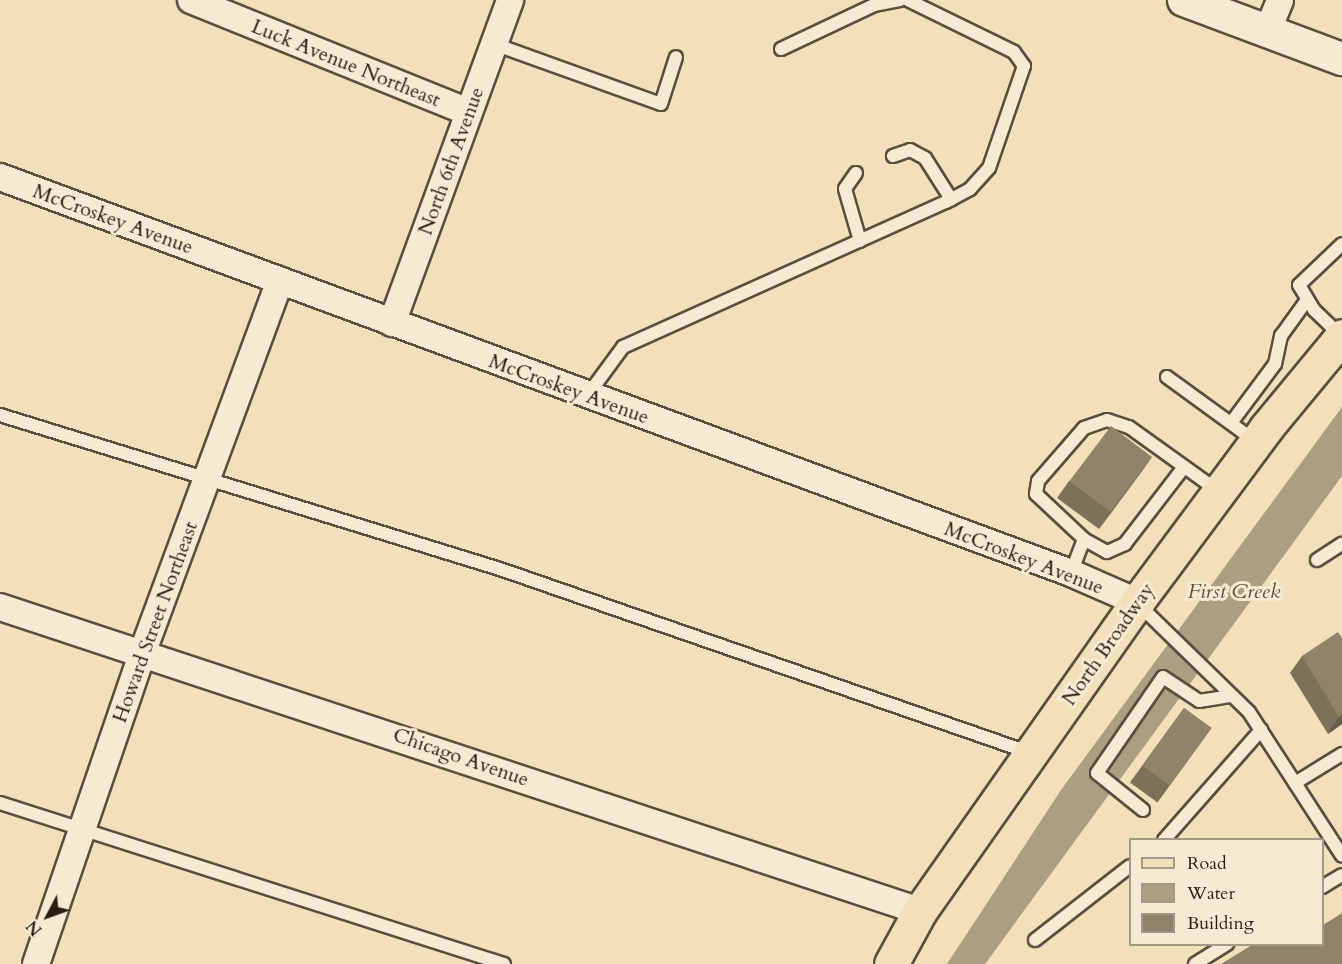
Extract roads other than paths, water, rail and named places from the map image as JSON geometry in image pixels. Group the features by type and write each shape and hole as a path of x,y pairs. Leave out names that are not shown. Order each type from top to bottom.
{"main road":[{"name":"North Broadway","path":"891,964 920,912 1137,602 1219,492 1243,432 1342,336"}],"street":[{"name":"Luck Avenue Northeast","path":"190,0 468,112"},
{"name":"North 6th Avenue","path":"392,323 510,0"},
{"path":"1184,0 1342,59"},
{"path":"1268,30 1280,0"},
{"name":"McCroskey Avenue","path":"0,177 587,396 1071,573 1137,602"},
{"name":"Howard Street Northeast","path":"36,964 143,651 280,281"},
{"name":"Chicago Avenue","path":"0,607 143,651 920,912"}],"lane":[{"path":"781,49 874,5 900,0"},
{"path":"587,396 623,347 951,199 989,168 1024,66 1014,52 908,0"},
{"path":"494,44 661,104 676,57"},
{"path":"893,156 910,150 925,158 951,199"},
{"path":"856,173 845,189 860,241"},
{"path":"1342,244 1299,285 1307,300 1342,336"},
{"path":"1167,377 1243,432 1275,364 1281,336 1307,300"},
{"path":"0,415 500,569 1031,753"},
{"path":"1184,467 1125,544 1107,552 1084,539 1036,494 1038,481 1084,428 1107,420 1129,427 1219,492"},
{"path":"1071,573 1084,539"},
{"path":"1317,560 1342,544"},
{"path":"1137,602 1232,696 1261,730 1342,856"},
{"path":"1143,810 1097,773 1163,677 1199,701 1232,696"},
{"path":"1166,838 1261,730"},
{"path":"1295,783 1342,754"},
{"path":"0,802 504,964"},
{"path":"1035,940 1129,868"},
{"path":"1324,886 1342,875"},
{"path":"1195,964 1225,946"}],"water":[{"name":"First Creek","path":"1342,407 1342,476 985,964 947,964 1061,790"}]}
